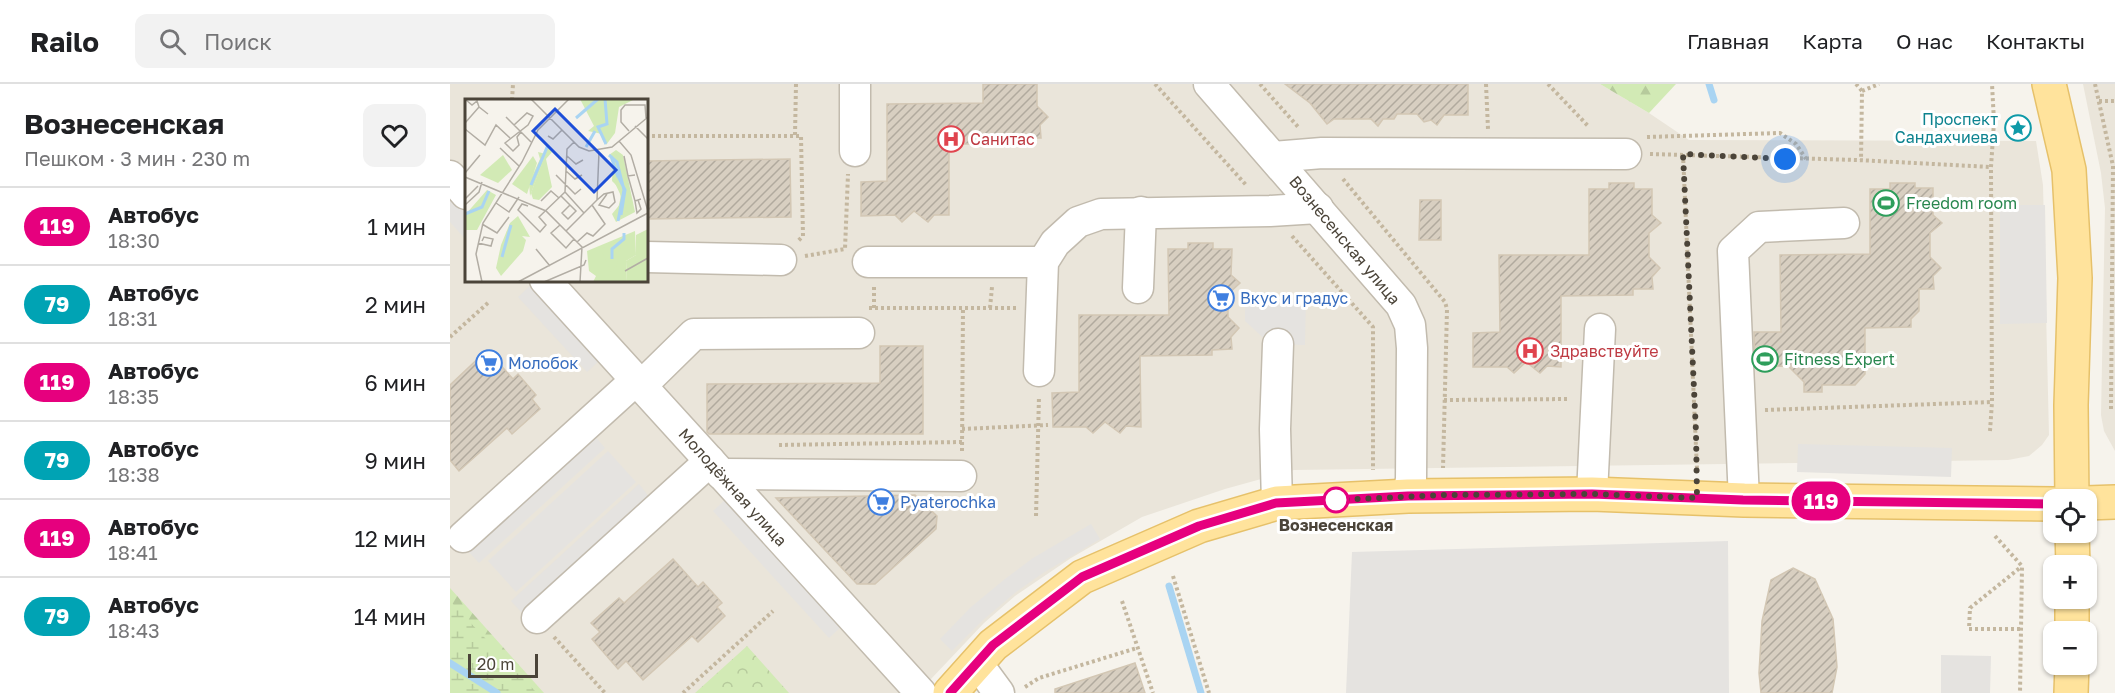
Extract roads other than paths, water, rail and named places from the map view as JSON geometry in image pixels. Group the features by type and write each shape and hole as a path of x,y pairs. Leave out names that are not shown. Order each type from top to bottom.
{"main road":[{"path":"2049,84 2070,180 2075,278 2072,489"},
{"path":"950,693 993,645 1082,577 1199,526 1276,503 1408,496 1592,494 1743,500 2043,504"},
{"path":"2097,502 2115,501"},
{"path":"2072,675 2072,693"}],"street":[{"path":"855,84 855,151"},
{"name":"Вознесенская улица","path":"1212,85 1401,305 1410,325 1412,348 1411,468 1408,496"},
{"path":"1274,157 1322,153 1489,153 1632,146"},
{"path":"450,176 465,193"},
{"path":"1039,371 1042,262 1055,243 1078,222 1101,214 1318,208"},
{"path":"1138,288 1141,212"},
{"path":"1743,500 1733,251 1759,227 1844,223"},
{"path":"648,258 781,260"},
{"path":"868,262 1042,262"},
{"name":"Молодёжная улица","path":"547,282 921,693"},
{"path":"1592,494 1600,329"},
{"path":"464,537 694,334 858,333"},
{"path":"1276,503 1275,429 1278,344"},
{"path":"537,618 716,467 961,476"},
{"path":"977,663 1011,691"}],"waterway":[{"path":"1709,84 1714,100"},
{"path":"1169,586 1201,693"},
{"path":"450,663 497,693"}],"place":[{"name":"Проспект Сандахчиева","path":"2018,128"},
{"name":"Санитас","path":"951,139"},
{"name":"Freedom room","path":"1886,203"},
{"name":"Вкус и градус","path":"1221,298"},
{"name":"Здравствуйте","path":"1530,351"},
{"name":"Fitness Expert","path":"1765,359"},
{"name":"Молобок","path":"489,363"},
{"name":"Вознесенская","path":"1336,500"},
{"name":"Pyaterochka","path":"881,502"}]}
